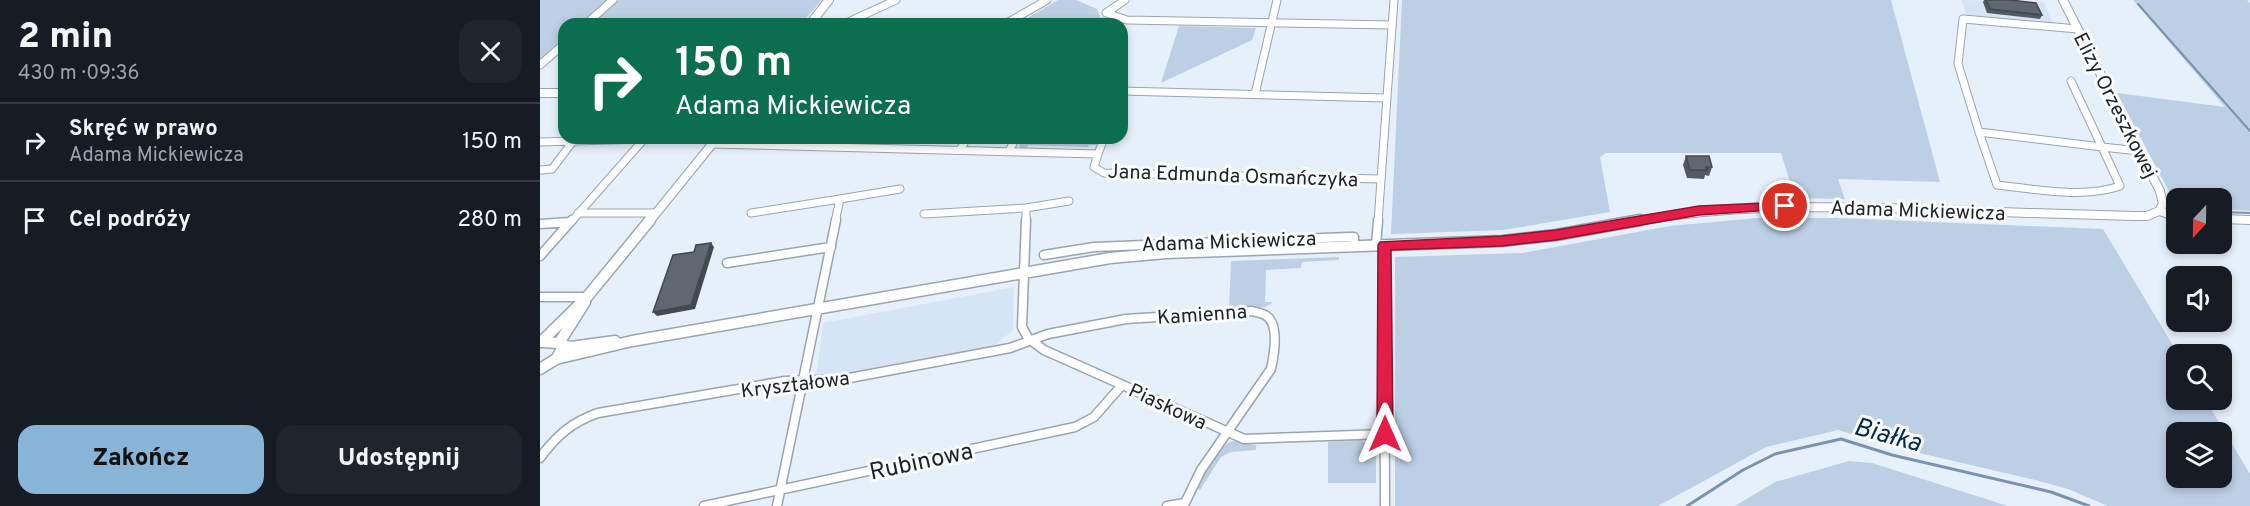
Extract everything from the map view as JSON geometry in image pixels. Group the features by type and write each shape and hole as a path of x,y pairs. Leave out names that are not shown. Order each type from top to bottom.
{"street":[{"path":"593,18 613,0"},
{"path":"815,18 829,0"},
{"path":"857,18 896,0"},
{"path":"1016,18 1047,0"},
{"path":"1121,18 1106,13 1125,0"},
{"path":"1255,94 1277,0"},
{"path":"1385,506 1380,246 1381,179 1394,0"},
{"name":"Elizy Orzeszkowej","path":"2063,0 2162,199 2163,204 2159,211"},
{"path":"2071,81 2120,186 2093,190 1997,185 1958,68 1963,18 2078,29"},
{"path":"1128,20 1392,26"},
{"path":"540,65 558,49"},
{"path":"1128,92 1387,98"},
{"path":"540,93 558,93"},
{"path":"1979,132 2139,151"},
{"path":"540,142 558,141"},
{"path":"540,170 552,169 571,144"},
{"path":"540,256 640,144"},
{"path":"540,343 587,297 713,144"},
{"name":"Jana Edmunda Osmańczyka","path":"783,144 1098,154 1094,167 1104,172 1381,179"},
{"path":"874,148 877,144"},
{"path":"960,150 964,144"},
{"path":"1009,151 1013,144"},
{"path":"1098,154 1102,144"},
{"path":"751,213 900,189"},
{"path":"777,506 840,199"},
{"path":"924,214 1026,208 1069,201"},
{"name":"Adama Mickiewicza","path":"540,369 556,359 632,341 1094,261 1166,253 1502,241 1556,235 1676,214 1749,207 1829,207 2134,216 2147,216 2159,211"},
{"path":"1026,208 1022,327 1030,340"},
{"path":"2159,211 2166,213"},
{"path":"578,213 656,213"},
{"path":"2232,219 2250,220"},
{"path":"540,224 570,222"},
{"name":"Adama Mickiewicza","path":"1044,255 1094,247 1349,237 1354,237 1354,246"},
{"path":"727,263 831,247"},
{"path":"1094,247 1094,261"},
{"path":"540,297 587,297"},
{"path":"556,359 560,354 560,344 564,333 587,297"},
{"name":"Kamienna","path":"1030,340 1126,319 1251,311 1262,312 1273,323 1273,362 1266,380 1201,470 1186,504"},
{"name":"Piaskowa","path":"1030,340 1044,350 1227,433 1252,441 1385,434"},
{"name":"Kryształowa","path":"540,458 560,432 576,421 598,413 803,380 844,379 1010,348 1030,340"},
{"name":"Adama Mickiewicza","path":"540,343 572,346 632,341"},
{"name":"Rubinowa","path":"705,506 1075,428 1094,417 1122,385"},
{"path":"1167,506 1186,504"}],"shaded area":[{"path":"540,0 609,0 589,18 558,18 558,45 540,61"},
{"path":"618,0 822,0 806,18 597,18"},
{"path":"1058,0 1076,0 1097,9 1100,17 1104,18 1027,18"},
{"path":"1402,0 1891,0 1940,182 1838,179 1845,199 1795,198 1781,153 1606,153 1600,157 1610,212 1503,230 1391,234"},
{"path":"1961,0 2043,2 2057,30 1969,21"},
{"path":"2133,0 2247,0 2250,3 2250,211 2232,210 2232,188 2167,188 2117,93 2225,107"},
{"path":"1179,26 1256,28 1252,40 1161,83"},
{"path":"1020,144 1098,144 1088,147 1029,145 1025,149 1019,147"},
{"path":"1757,218 1837,218 2103,229 2172,344 2166,344 2166,410 2212,410 2219,422 2166,422 2166,488 2232,488 2232,444 2250,474 2250,506 2108,506 2068,489 1898,448 1838,430 1766,447 1658,506 1395,506 1395,257 1522,253 1670,226"},
{"path":"1339,257 1339,260 1302,262 1301,268 1266,270 1265,302 1273,302 1259,308 1229,309 1231,261"},
{"path":"1014,287 1013,330 992,348 816,377 823,323"},
{"path":"1362,439 1363,442 1375,441 1376,444 1376,483 1328,483 1328,442"},
{"path":"1233,441 1256,445 1256,450 1231,452 1221,457 1200,490 1197,488 1217,454"},
{"path":"1849,461 1872,463 2008,506 1735,506 1775,482"}],"building":[{"path":"1986,0 2036,3 2042,15 1990,9"},
{"path":"1686,156 1709,156 1712,167 1706,167 1707,170 1690,170"},
{"path":"711,243 691,305 653,312 673,255 694,252 696,245"}],"waterway":[{"path":"2138,4 2250,131"},
{"path":"2232,212 2250,213"},
{"name":"Białka","path":"1687,506 1743,470 1775,454 1841,439 1892,455 2051,492 2089,506"}],"route":[{"path":"1385,434 1384,245 1502,241 1556,235 1712,209 1785,206"}]}
